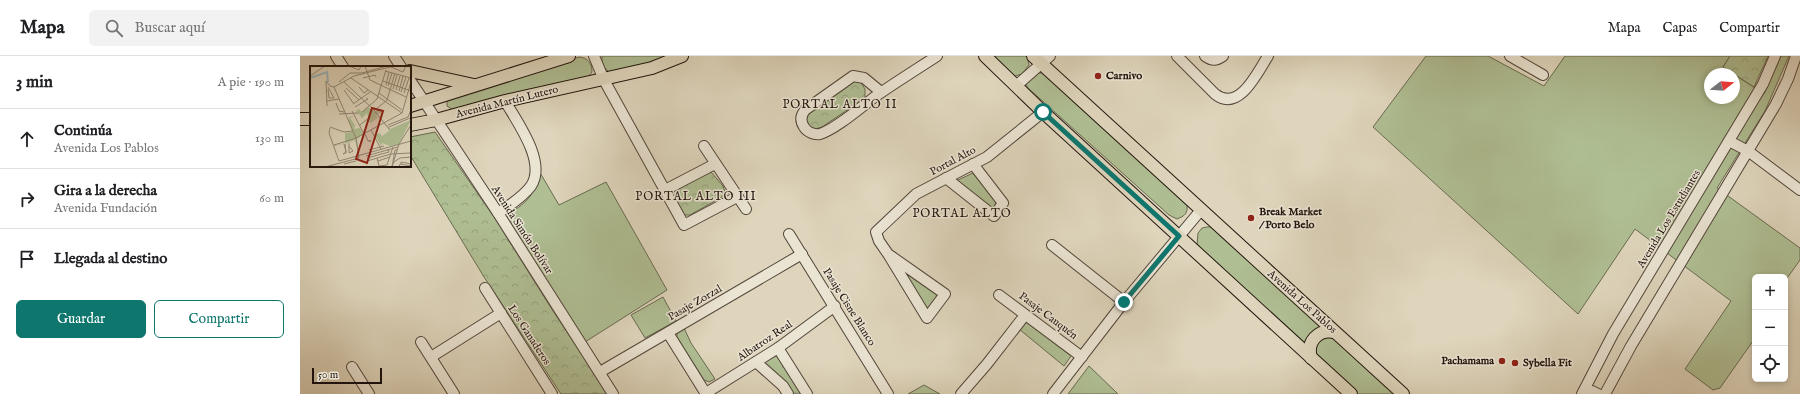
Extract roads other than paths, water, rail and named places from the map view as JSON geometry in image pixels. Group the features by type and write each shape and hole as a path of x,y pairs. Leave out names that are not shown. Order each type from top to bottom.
{"main road":[{"name":"Avenida Martín Lutero","path":"411,106 569,56"},
{"name":"Avenida Martín Lutero","path":"411,125 436,120 505,101 652,68 682,56"},
{"path":"985,56 1043,112 1351,394"},
{"name":"Avenida Los Pablos","path":"1037,60 1402,394"},
{"path":"411,71 475,86"},
{"path":"300,119 310,118"},
{"path":"1311,358 1310,349 1315,337 1322,332 1334,332"}],"street":[{"path":"336,56 342,66"},
{"path":"394,56 400,66"},
{"path":"594,56 604,80 684,225 738,197"},
{"path":"881,92 864,78 853,76 805,110 802,117 802,124 807,131 819,134 833,127 881,92 937,56"},
{"path":"1016,86 1037,60 1050,56"},
{"path":"1205,56 1211,60 1218,59 1223,56"},
{"path":"1181,58 1218,96 1230,99 1242,93 1268,56"},
{"path":"1510,56 1543,75"},
{"name":"Avenida Los Estudiantes","path":"1583,394 1613,334 1764,84 1775,56"},
{"path":"1605,394 1631,346 1776,104 1788,79 1796,56"},
{"name":"Avenida Simón Bolívar","path":"411,82 498,213 613,394"},
{"path":"498,213 527,190 534,181 536,172 535,161 530,146 505,101"},
{"name":"Portal Alto","path":"888,254 879,241 876,232 916,194 987,157 1043,112"},
{"path":"1729,141 1748,152 1800,190"},
{"path":"704,146 746,209"},
{"path":"665,190 715,164"},
{"path":"946,178 994,216 1004,203 973,164"},
{"path":"1053,394 1124,302 1201,210"},
{"name":"Pasaje Cisne Blanco","path":"789,234 835,306 888,394"},
{"path":"1052,245 1124,302"},
{"name":"Pasaje Zorzal","path":"600,372 802,254"},
{"path":"888,254 945,294 927,318 923,312 888,254"},
{"name":"Los Ganaderos","path":"485,288 552,394"},
{"name":"Pasaje Cauquén","path":"1000,295 1025,316 1082,356"},
{"name":"Albatroz Real","path":"706,394 778,348 835,306"},
{"path":"431,357 501,313"},
{"path":"961,394 1025,316"},
{"path":"668,333 706,394"},
{"path":"421,342 454,394"},
{"path":"778,348 807,394"},
{"path":"756,362 783,386 788,394"},
{"path":"352,367 369,394"},
{"path":"1583,394 1592,391 1598,394"}],"place":[{"name":"Carnivo","path":"1098,76"},
{"name":"Break Market / Porto Belo","path":"1251,218"},
{"name":"Pachamama","path":"1502,361"},
{"name":"Sybella Fit","path":"1515,363"}],"district":[{"name":"PORTAL ALTO II","path":"840,104"},
{"name":"PORTAL ALTO III","path":"696,196"},
{"name":"PORTAL ALTO","path":"962,213"}]}
